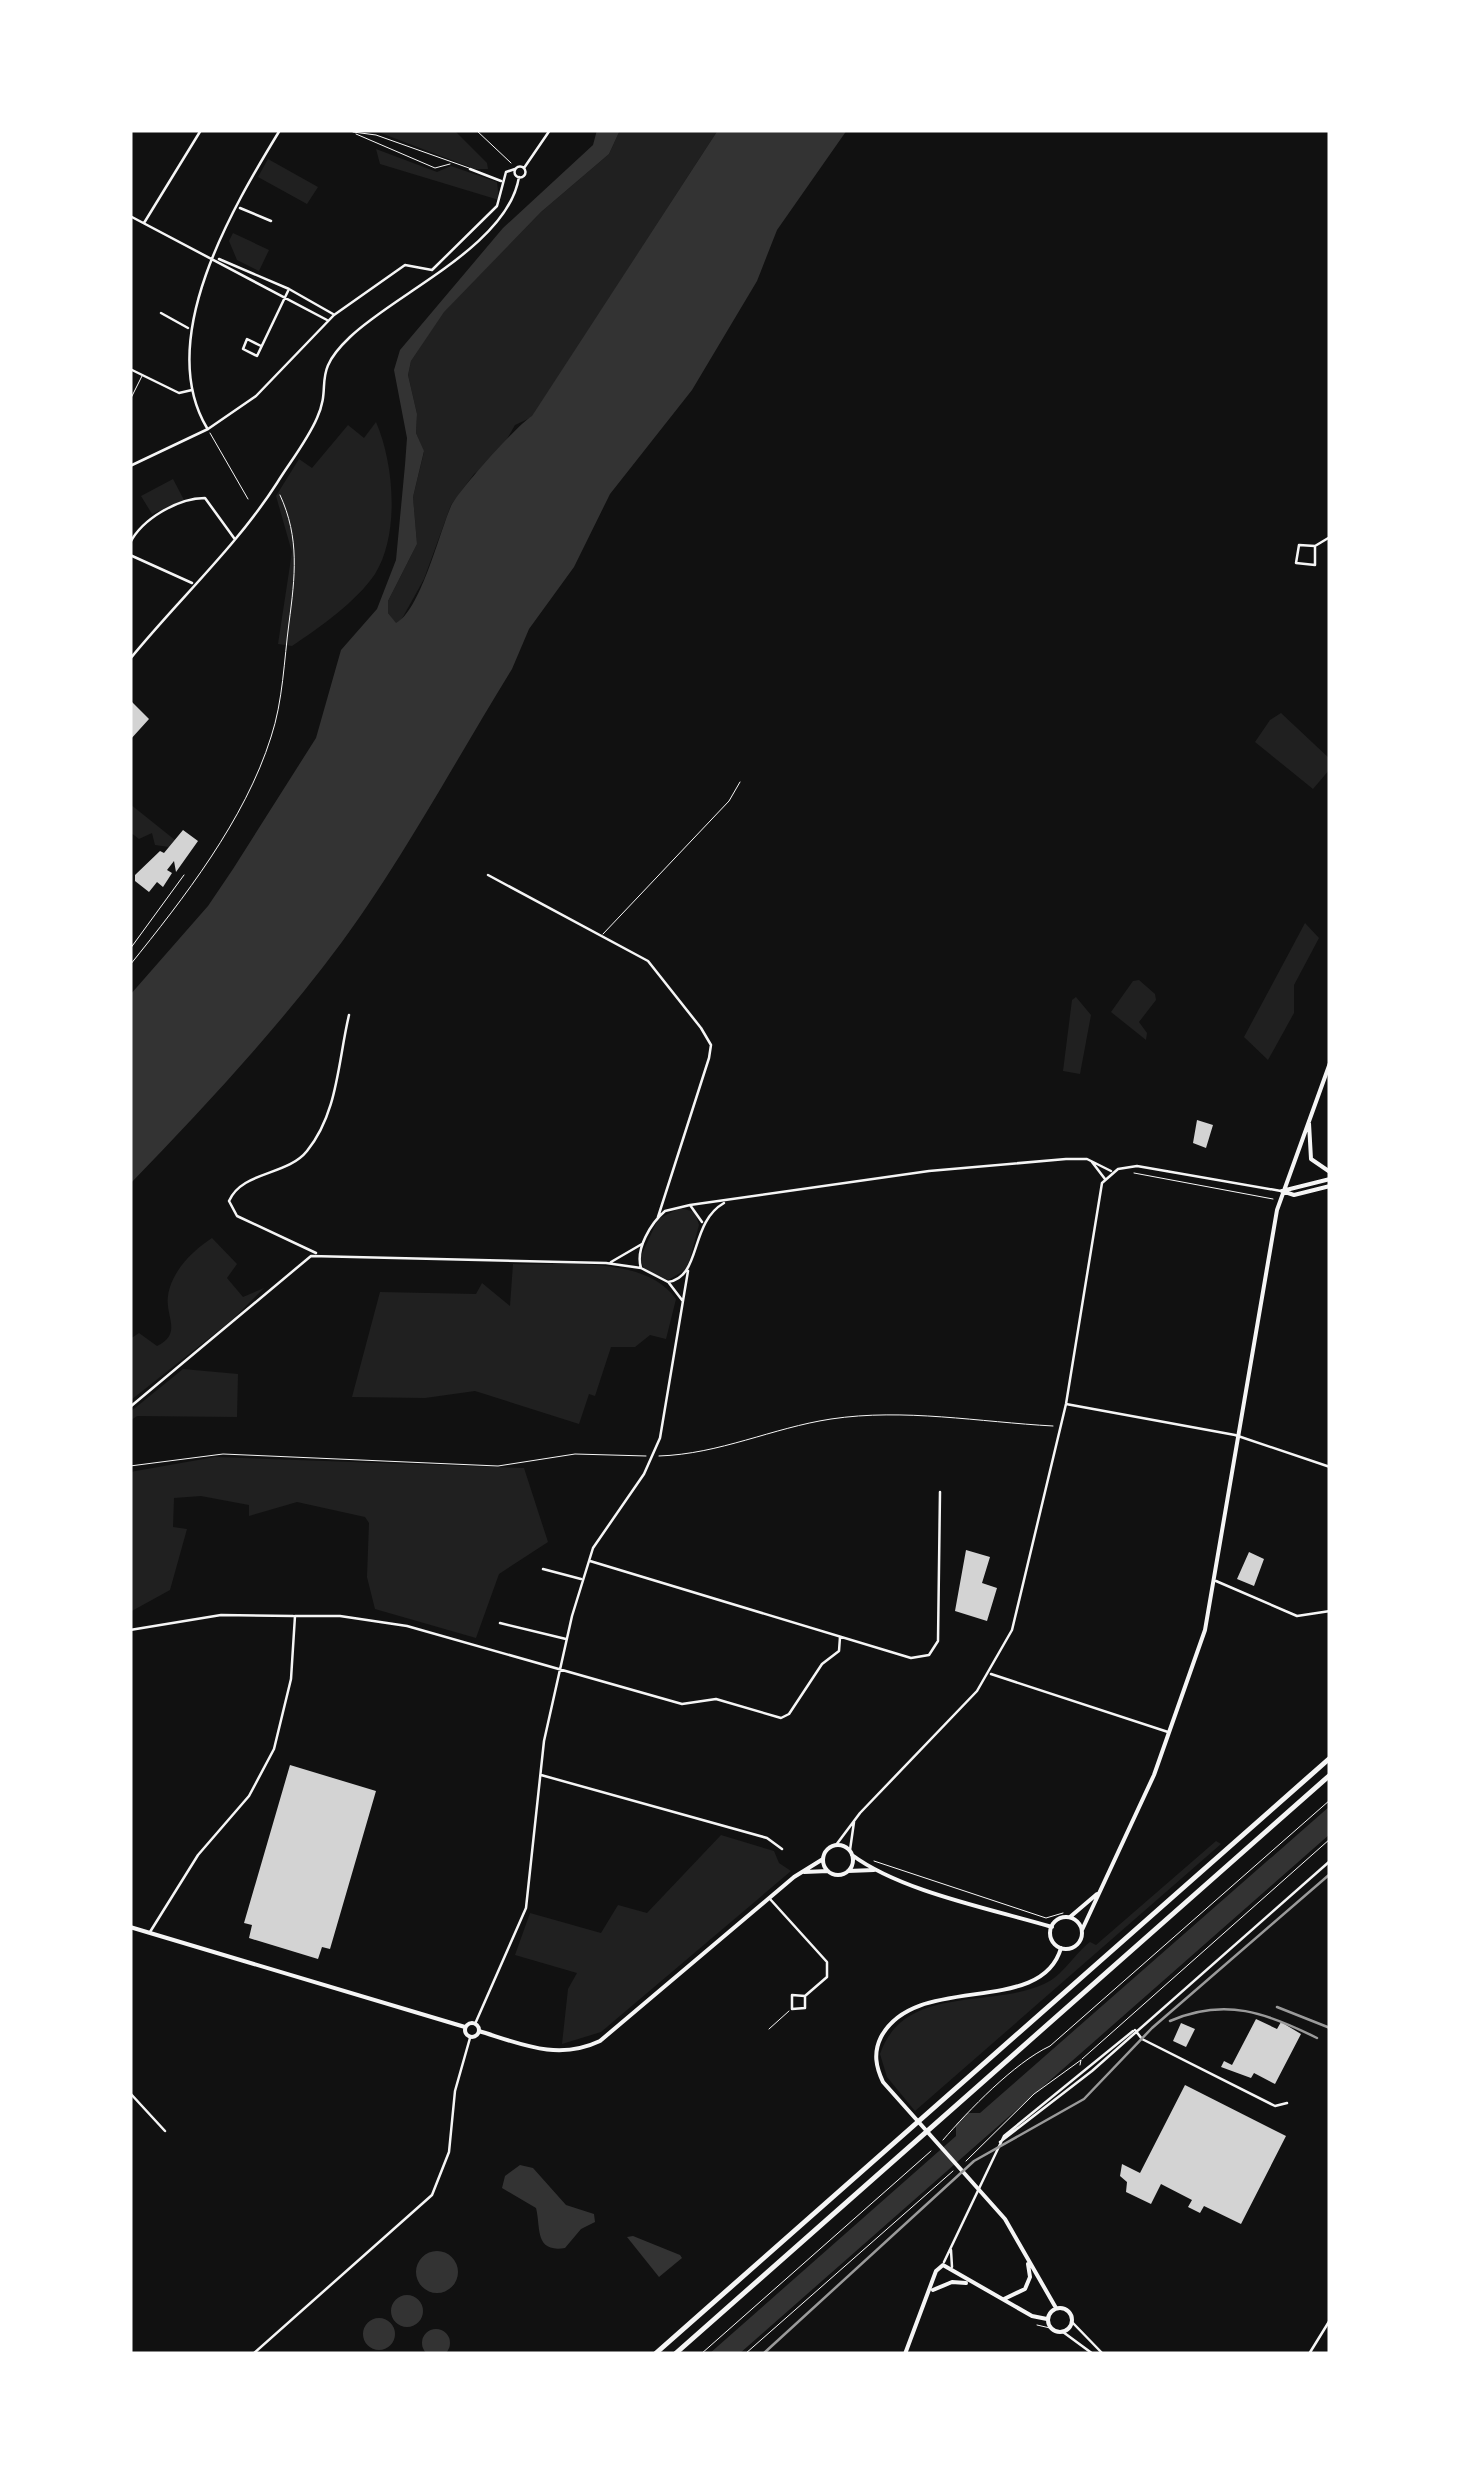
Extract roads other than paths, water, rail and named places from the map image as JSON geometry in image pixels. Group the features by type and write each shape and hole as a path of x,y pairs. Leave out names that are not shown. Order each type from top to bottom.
{"highway":[{"path":"655,2354 1330,1758"},
{"path":"675,2354 1330,1776"}],"street":[{"path":"144,222 200,130"},
{"path":"208,429 192,390 190,328 238,207 280,130"},
{"path":"518,177 525,174 524,168 550,130"},
{"path":"131,464 208,429 256,396 334,315 404,264 432,270 497,206 506,172 524,168"},
{"path":"470,169 504,182"},
{"path":"130,659 260,508 317,419 323,374 336,350 361,327 419,290 472,244 509,201 518,177 515,169"},
{"path":"238,207 271,221"},
{"path":"130,216 328,321"},
{"path":"215,258 289,288 334,315"},
{"path":"258,284 262,276"},
{"path":"261,346 289,288"},
{"path":"161,313 190,328"},
{"path":"132,369 178,393 192,390"},
{"path":"130,543 150,518 196,498 205,498 214,507 234,538"},
{"path":"1315,546 1315,565 1296,563 1298,546 1315,546 1330,537"},
{"path":"130,555 194,584"},
{"path":"488,875 648,961 677,993 711,1045 658,1217 638,1256 640,1268"},
{"path":"349,1016 336,1090 307,1152 240,1186 229,1201 238,1216 317,1254 606,1263 640,1268 668,1282 683,1303"},
{"path":"1061,1948 1077,1944 1170,1732 1202,1640 1216,1582 1264,1272 1282,1191 1330,1063"},
{"path":"1309,1115 1309,1155 1330,1179"},
{"path":"658,1217 672,1208 929,1172 1066,1159 1091,1161 1112,1172"},
{"path":"1091,1161 1105,1179"},
{"path":"475,2024 480,2031 546,2051 588,2046 622,2026 769,1898 822,1859 989,1674 1020,1606 1066,1404 1100,1188 1112,1172 1137,1166 1282,1191 1330,1179"},
{"path":"664,1199 672,1208"},
{"path":"130,1927 465,2027 475,2024 526,1908 540,1774 566,1639 588,1560 602,1529 632,1492 656,1450 688,1271 702,1222 727,1201"},
{"path":"690,1206 702,1222"},
{"path":"606,1263 628,1256 644,1243"},
{"path":"130,1407 317,1254"},
{"path":"668,1282 688,1271"},
{"path":"1066,1404 1240,1436 1330,1467"},
{"path":"588,1560 912,1658 930,1654 938,1642 940,1492"},
{"path":"544,1569 582,1580"},
{"path":"1216,1582 1297,1616 1330,1611"},
{"path":"130,1630 221,1615 340,1616 407,1626 682,1704 716,1699 784,1718 822,1664 838,1651 840,1637"},
{"path":"150,1933 187,1870 249,1796 272,1753 289,1695 294,1616"},
{"path":"500,1622 566,1639"},
{"path":"989,1674 1170,1732"},
{"path":"540,1774 767,1838 782,1849"},
{"path":"848,1871 854,1821"},
{"path":"836,1845 875,1870 1052,1928"},
{"path":"822,1859 828,1871"},
{"path":"905,2354 940,2266 1000,2142 1330,1861"},
{"path":"799,1873 828,1871 838,1875 875,1870"},
{"path":"1061,1948 1052,1940 1056,1920 1100,1891"},
{"path":"769,1898 827,1962 827,1977 805,1996 792,1995 792,2008 805,2008 805,1996"},
{"path":"1069,1914 1082,1930"},
{"path":"1061,1948 1055,1963 1028,1983 921,2005 896,2019 879,2042 876,2064 884,2082 902,2104 992,2204 1056,2308 1067,2310 1072,2322 1103,2354"},
{"path":"465,2027 470,2038"},
{"path":"1135,2030 1142,2039 1275,2106 1287,2103"},
{"path":"253,2354 432,2195 450,2152 454,2092 470,2038 480,2031"},
{"path":"130,2093 165,2131"},
{"path":"951,2248 952,2282"},
{"path":"1000,2299 1016,2296 1028,2283 1025,2254"},
{"path":"940,2266 954,2269 970,2284 1047,2319 1050,2328 1063,2332 1093,2354"},
{"path":"936,2277 945,2284"},
{"path":"930,2292 952,2282 970,2284"},
{"path":"1047,2319 1056,2308"},
{"path":"1309,2354 1330,2320"},
{"path":"1063,2332 1072,2322"}],"lane":[{"path":"348,130 435,168 454,163"},
{"path":"353,132 376,135 470,169"},
{"path":"130,376 132,369"},
{"path":"130,400 142,375"},
{"path":"208,429 248,499"},
{"path":"603,934 729,801 740,782"},
{"path":"130,949 184,875"},
{"path":"769,2029 792,2008"}],"railway":[{"path":"763,2354 974,2161 1084,2099 1152,2028 1330,1874"},
{"path":"1277,2007 1330,2028"},
{"path":"1170,2021 1209,2010 1245,2011 1281,2021 1317,2038"}]}
